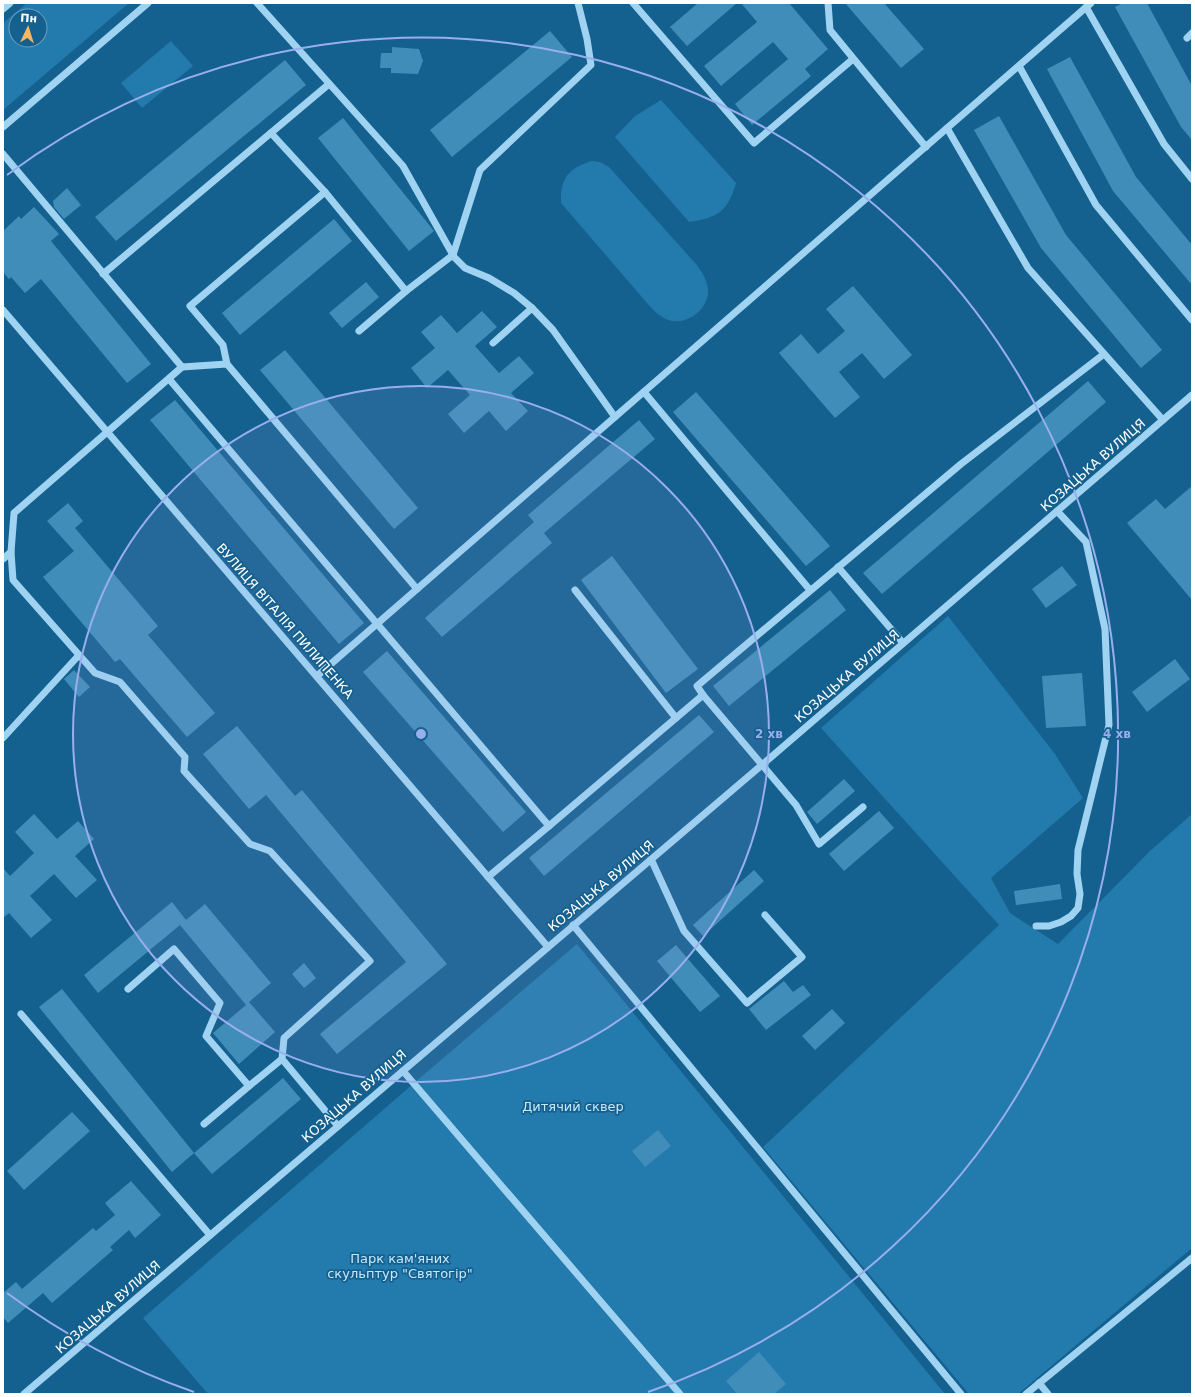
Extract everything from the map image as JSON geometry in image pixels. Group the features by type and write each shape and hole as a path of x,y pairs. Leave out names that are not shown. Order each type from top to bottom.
{"street":[{"path":"3,9 10,3"},
{"path":"3,127 148,3"},
{"path":"257,3 403,166 453,255 465,268 489,278 514,293 532,308 553,330 616,417"},
{"path":"358,331 406,290 453,255 480,170 590,65 587,39 578,3"},
{"path":"633,3 754,142 854,59"},
{"path":"828,3 830,30 926,147"},
{"path":"316,676 1089,5 1164,144 1192,179"},
{"path":"1019,66 1096,205 1192,320"},
{"path":"103,274 329,84"},
{"path":"947,128 1028,268 1163,420"},
{"path":"271,133 325,192 406,290"},
{"path":"3,154 182,367"},
{"path":"325,192 190,306 222,345 226,364 417,589"},
{"path":"493,343 532,308"},
{"name":"ВУЛИЦЯ ВІТАЛІЯ ПИЛИПЕНКА","path":"3,310 548,946"},
{"path":"863,807 819,844 796,805 764,764 703,695 697,686 961,464 1104,354"},
{"path":"204,1124 282,1058 284,1038 370,962 270,850 250,844 184,771 185,757 120,682 95,673 13,580 11,552 14,513 108,433 182,367 226,364"},
{"path":"169,379 549,826"},
{"path":"644,392 810,590"},
{"name":"КОЗАЦЬКА ВУЛИЦЯ","path":"24,1394 548,946 764,764 1192,395"},
{"path":"1036,926 1049,926 1061,922 1071,916 1078,908 1080,894 1077,874 1078,850 1109,725 1105,629 1086,542 1057,511"},
{"path":"3,559 11,552"},
{"path":"838,567 903,643"},
{"path":"575,590 676,718"},
{"path":"3,738 79,655"},
{"path":"488,877 703,695"},
{"path":"651,859 684,931 747,1003 802,956 765,915"},
{"path":"573,926 961,1394"},
{"path":"128,989 174,949 220,1003 206,1036 249,1086"},
{"path":"22,1014 210,1236"},
{"path":"282,1058 338,1126"},
{"path":"403,1071 680,1394"},
{"path":"1026,1394 1192,1258"},
{"path":"1039,1383 1048,1394"}],"green space":[{"path":"27,3 129,3 3,110 3,23 8,19 8,48 48,48 48,8 21,8"},
{"path":"171,41 193,66 142,108 121,83"},
{"path":"661,100 736,183 733,193 725,207 715,215 689,222 615,137 635,116"},
{"path":"592,161 600,162 609,167 700,269 707,285 708,296 701,310 695,315 681,321 673,321 658,314 561,203 562,187 567,176 577,167"},
{"path":"948,616 1055,754 1083,798 991,878 1010,913 1058,944 1150,851 1192,814 1192,1248 1018,1394 969,1394 763,1147 999,925 821,728"},
{"path":"577,944 945,1394 208,1394 143,1318"}],"building":[{"path":"698,3 737,3 687,46 670,27"},
{"path":"741,3 789,3 828,49 805,69 811,76 752,125 735,104 788,59 773,42 721,86 704,66 757,22"},
{"path":"845,3 884,3 924,49 901,68"},
{"path":"1123,3 1147,3 1192,86 1192,140 1181,127 1115,7"},
{"path":"550,31 572,57 452,157 430,130"},
{"path":"392,47 419,49 423,61 418,74 391,73 391,68 380,68 381,53 392,53"},
{"path":"1070,57 1136,177 1192,245 1192,285 1113,191 1047,69"},
{"path":"285,60 306,85 116,241 95,217"},
{"path":"999,116 1066,235 1162,350 1141,368 1041,248 974,130"},
{"path":"343,118 434,231 409,251 318,138"},
{"path":"67,188 81,205 64,219 54,207 53,201"},
{"path":"34,207 59,234 51,241 151,364 127,383 41,279 25,293 11,277 9,279 3,272 3,231 19,216 21,219"},
{"path":"334,219 352,241 240,335 222,313"},
{"path":"366,282 379,297 342,328 329,313"},
{"path":"853,286 912,355 884,379 862,353 839,372 860,397 835,418 779,353 801,334 818,354 845,331 826,309"},
{"path":"482,311 497,327 475,346 499,373 519,356 534,373 511,393 528,411 506,431 489,411 464,433 448,414 470,395 448,370 427,388 411,368 435,348 421,332 441,315 457,333"},
{"path":"285,350 418,508 394,529 260,370"},
{"path":"1088,381 1106,402 882,594 863,573"},
{"path":"696,392 830,546 806,566 673,412"},
{"path":"175,400 364,623 339,644 150,420"},
{"path":"639,420 655,439 544,533 552,543 442,637 425,618 534,522 528,515"},
{"path":"1192,486 1192,600 1127,523 1156,499 1165,509"},
{"path":"68,503 83,521 75,528 158,626 148,635 215,713 187,737 120,659 115,662 43,577 74,551 47,521"},
{"path":"612,556 698,669 666,693 581,580"},
{"path":"1062,566 1077,585 1046,608 1032,589"},
{"path":"830,590 846,610 729,706 713,686"},
{"path":"387,651 526,812 503,832 363,672"},
{"path":"1175,659 1190,679 1147,712 1132,692"},
{"path":"74,670 90,687 79,697 64,679"},
{"path":"1082,673 1086,726 1046,728 1042,676"},
{"path":"699,715 714,732 544,876 529,858"},
{"path":"237,726 295,796 302,790 447,964 337,1054 320,1034 406,962 266,795 249,809 203,754"},
{"path":"844,779 855,791 817,824 807,812"},
{"path":"879,811 894,828 844,871 829,854"},
{"path":"34,814 57,839 78,821 94,839 75,856 97,880 76,898 54,874 30,896 52,920 31,938 9,913 3,918 3,868 10,876 34,853 15,832"},
{"path":"754,870 764,881 703,936 693,925"},
{"path":"1060,884 1062,899 1016,905 1014,891"},
{"path":"172,902 186,920 205,904 271,983 249,1002 275,1032 239,1064 213,1033 246,1005 180,925 98,993 84,975"},
{"path":"676,945 720,996 700,1012 657,961"},
{"path":"304,963 316,978 304,988 292,974"},
{"path":"784,981 793,992 803,985 811,995 766,1030 749,1009"},
{"path":"62,989 194,1153 172,1172 39,1007"},
{"path":"832,1009 845,1023 815,1050 802,1036"},
{"path":"283,1078 301,1099 212,1174 194,1153"},
{"path":"72,1112 90,1131 24,1190 7,1171"},
{"path":"658,1130 671,1146 645,1167 632,1151"},
{"path":"131,1181 161,1215 135,1238 129,1230 110,1247 113,1250 52,1303 43,1293 8,1323 3,1317 3,1293 16,1282 22,1289 93,1228 96,1231 115,1215 105,1203"},
{"path":"759,1352 786,1384 774,1394 737,1394 726,1381"}],"park label":[{"name":"Дитячий сквер","path":"573,1106"},
{"name":"Парк кам'яних скульптур \"Святогір\"","path":"400,1266"}]}
